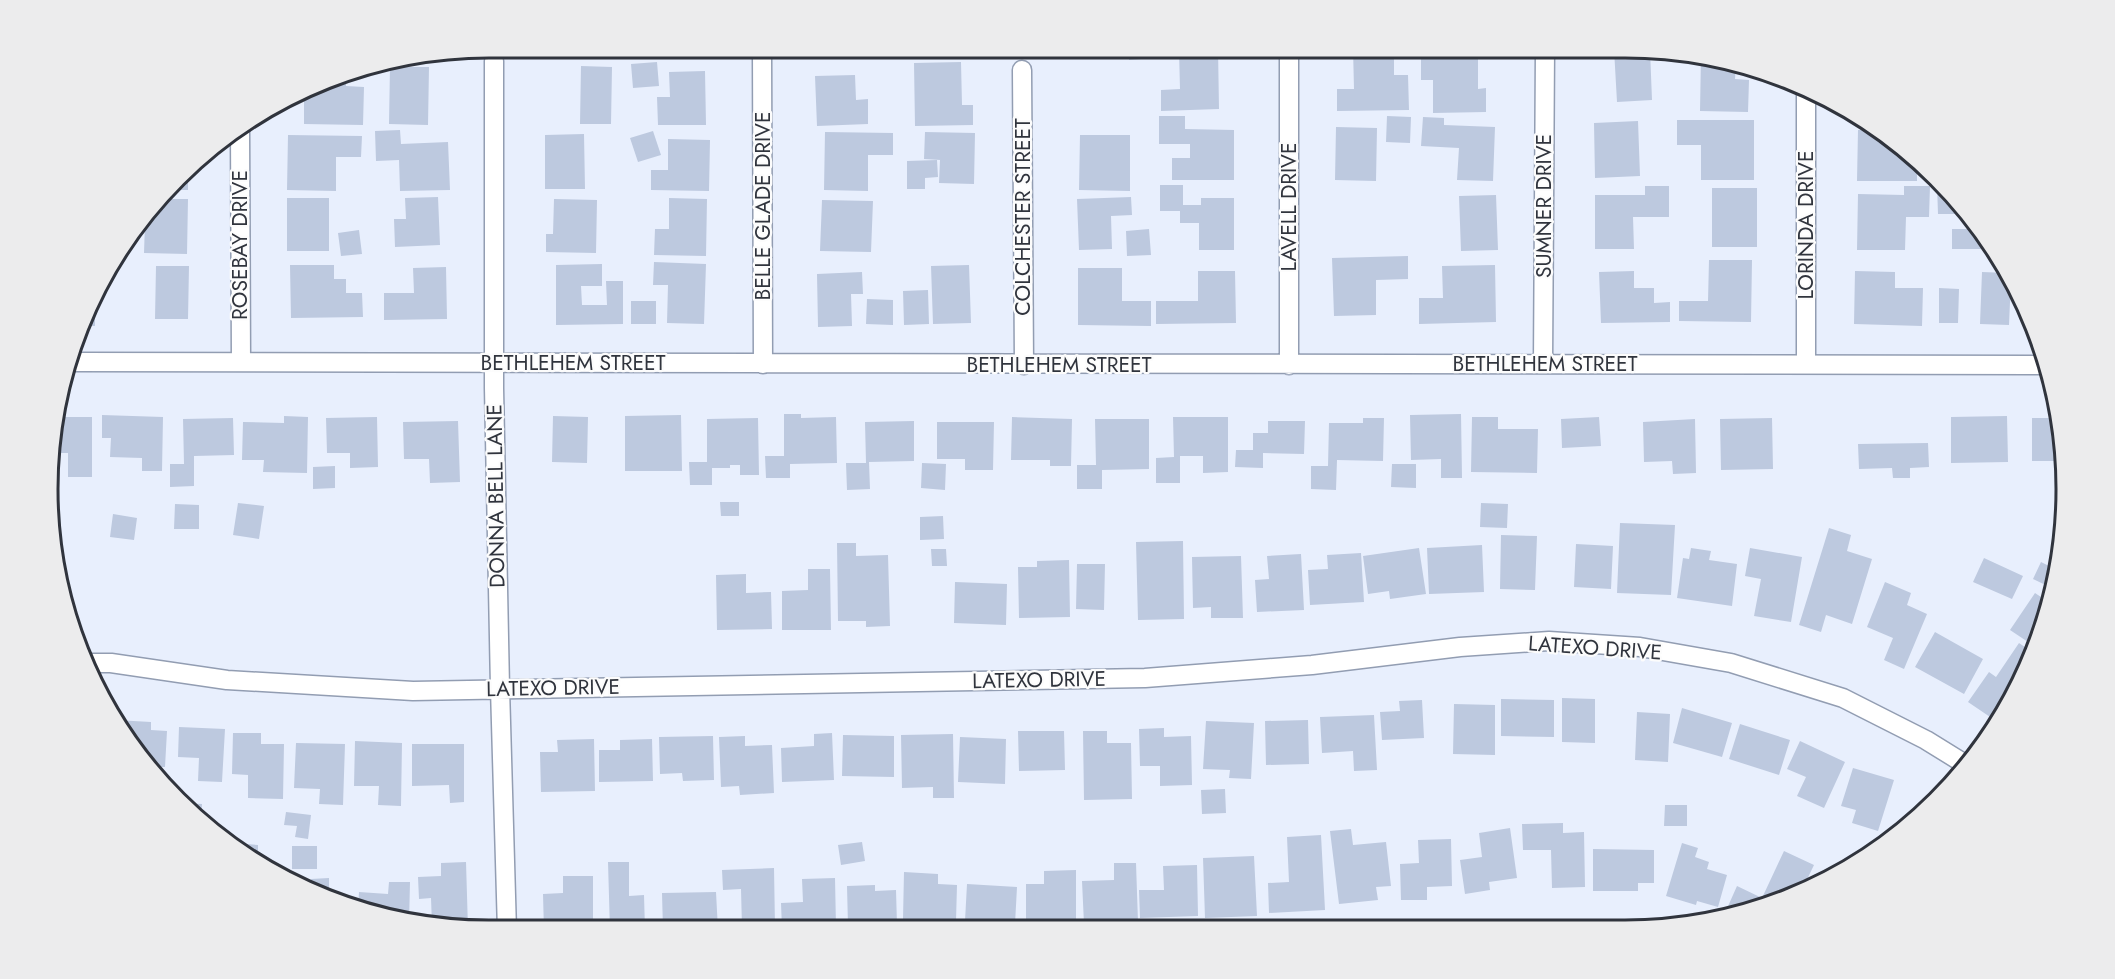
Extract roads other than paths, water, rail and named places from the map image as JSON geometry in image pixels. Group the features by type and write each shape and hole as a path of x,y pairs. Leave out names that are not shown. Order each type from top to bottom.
{"street":[{"name":"BELLE GLADE DRIVE","path":"762,58 763,364"},
{"name":"LAVELL DRIVE","path":"1289,58 1289,365"},
{"name":"SUMNER DRIVE","path":"1543,364 1545,58"},
{"name":"DONNA BELL LANE","path":"494,61 494,364 507,920"},
{"name":"COLCHESTER STREET","path":"1022,70 1024,365"},
{"name":"LORINDA DRIVE","path":"1806,98 1806,363"},
{"name":"ROSEBAY DRIVE","path":"240,138 241,362"},
{"name":"BETHLEHEM STREET","path":"78,362 1024,365 2038,364"},
{"name":"LATEXO DRIVE","path":"95,663 111,663 227,680 413,691 1145,678 1312,665 1460,647 1549,641 1640,647 1731,663 1843,698 1926,740 1960,761"}]}
